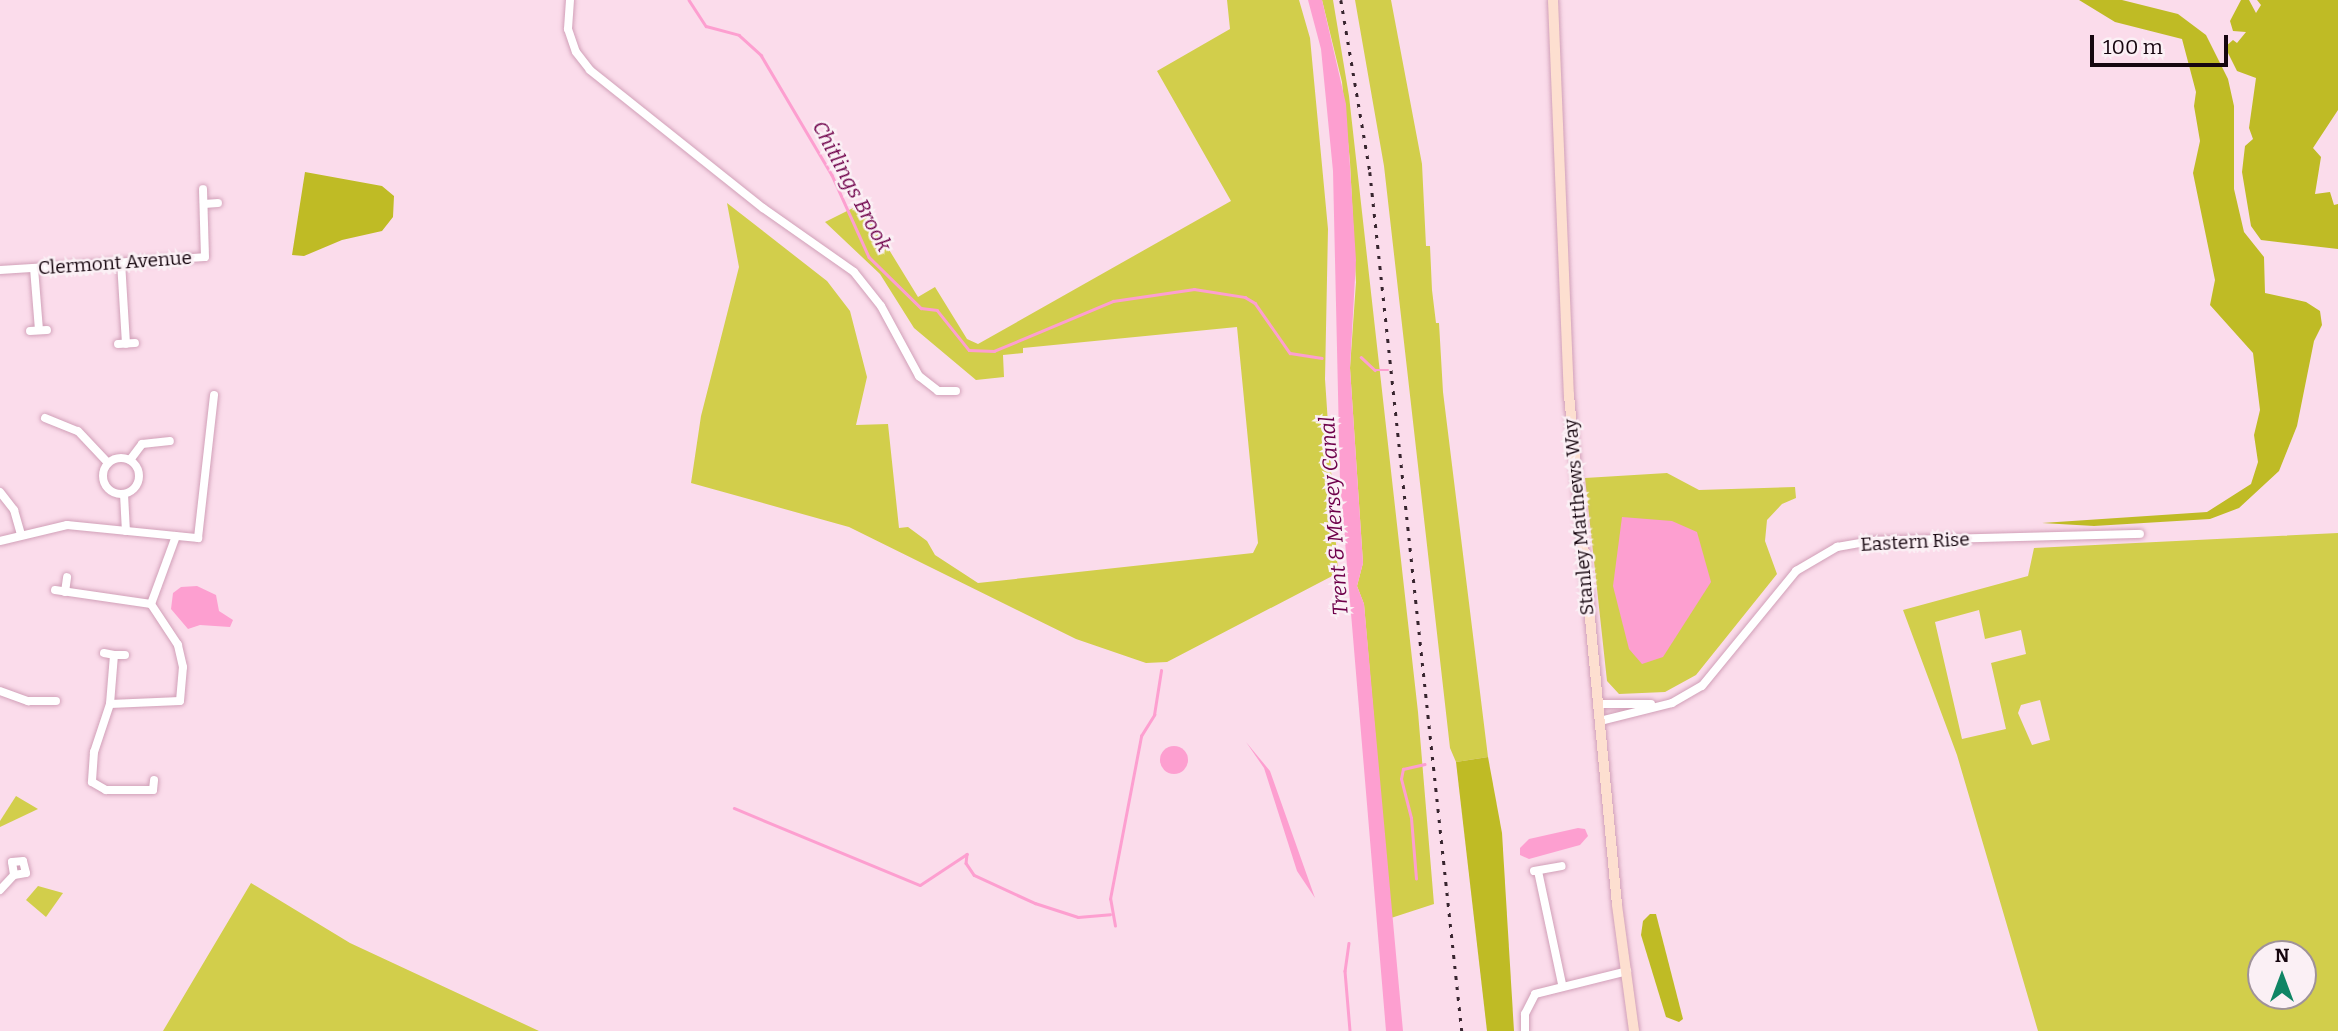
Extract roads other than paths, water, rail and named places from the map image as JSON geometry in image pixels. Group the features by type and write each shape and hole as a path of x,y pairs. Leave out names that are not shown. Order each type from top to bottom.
{"main road":[{"name":"Stanley Matthews Way","path":"1553,0 1569,395 1598,704 1634,1031"}],"street":[{"path":"570,0 568,29 576,52 590,70 763,208 854,272 881,306 919,376 938,391 956,391"},
{"name":"Clermont Avenue","path":"0,270 121,262 205,261 203,189"},
{"path":"204,204 218,203"},
{"path":"121,262 126,344"},
{"path":"34,268 39,330"},
{"path":"0,541 67,525 198,538 214,395"},
{"path":"45,418 78,431 108,463"},
{"path":"131,460 142,444 170,441"},
{"path":"116,458 131,460 139,477 134,488 124,494 112,492 104,482 108,463 116,458"},
{"path":"0,492 14,510 21,534"},
{"path":"124,494 126,531"},
{"name":"Eastern Rise","path":"1600,721 1672,703 1702,686 1796,570 1836,547 1870,541 2140,534"},
{"path":"151,604 176,536"},
{"path":"65,592 67,578"},
{"path":"55,590 151,604 178,645 183,667 180,701 110,704"},
{"path":"125,656 109,654 110,704 94,752 92,782 106,790 153,794 154,780"},
{"path":"0,691 29,701 57,701"},
{"name":"Eastern Rise","path":"1598,704 1672,703"},
{"path":"1562,866 1536,871 1562,984"},
{"path":"0,890 14,875"},
{"path":"1525,1031 1525,1014 1535,994 1562,984 1627,971"}],"waterway":[{"name":"Chitlings Brook","path":"689,0 706,26 739,35 761,55 832,175 869,257 921,308 937,310 969,350 994,351 1113,301 1194,289 1245,297 1255,303 1290,353 1322,358"},
{"path":"1361,357 1375,370 1388,370"},
{"path":"1115,926 1110,899 1141,736 1154,715 1161,671"},
{"path":"1416,879 1411,818 1401,779 1403,769 1424,764"},
{"path":"734,808 920,885 967,854 966,863 974,875 1035,903 1078,917 1110,914"},
{"path":"1349,943 1345,971 1350,1031"}],"railway":[{"path":"1341,0 1370,172 1462,1031"}],"water label":[{"name":"Trent & Mersey Canal","path":"1334,516"}]}
